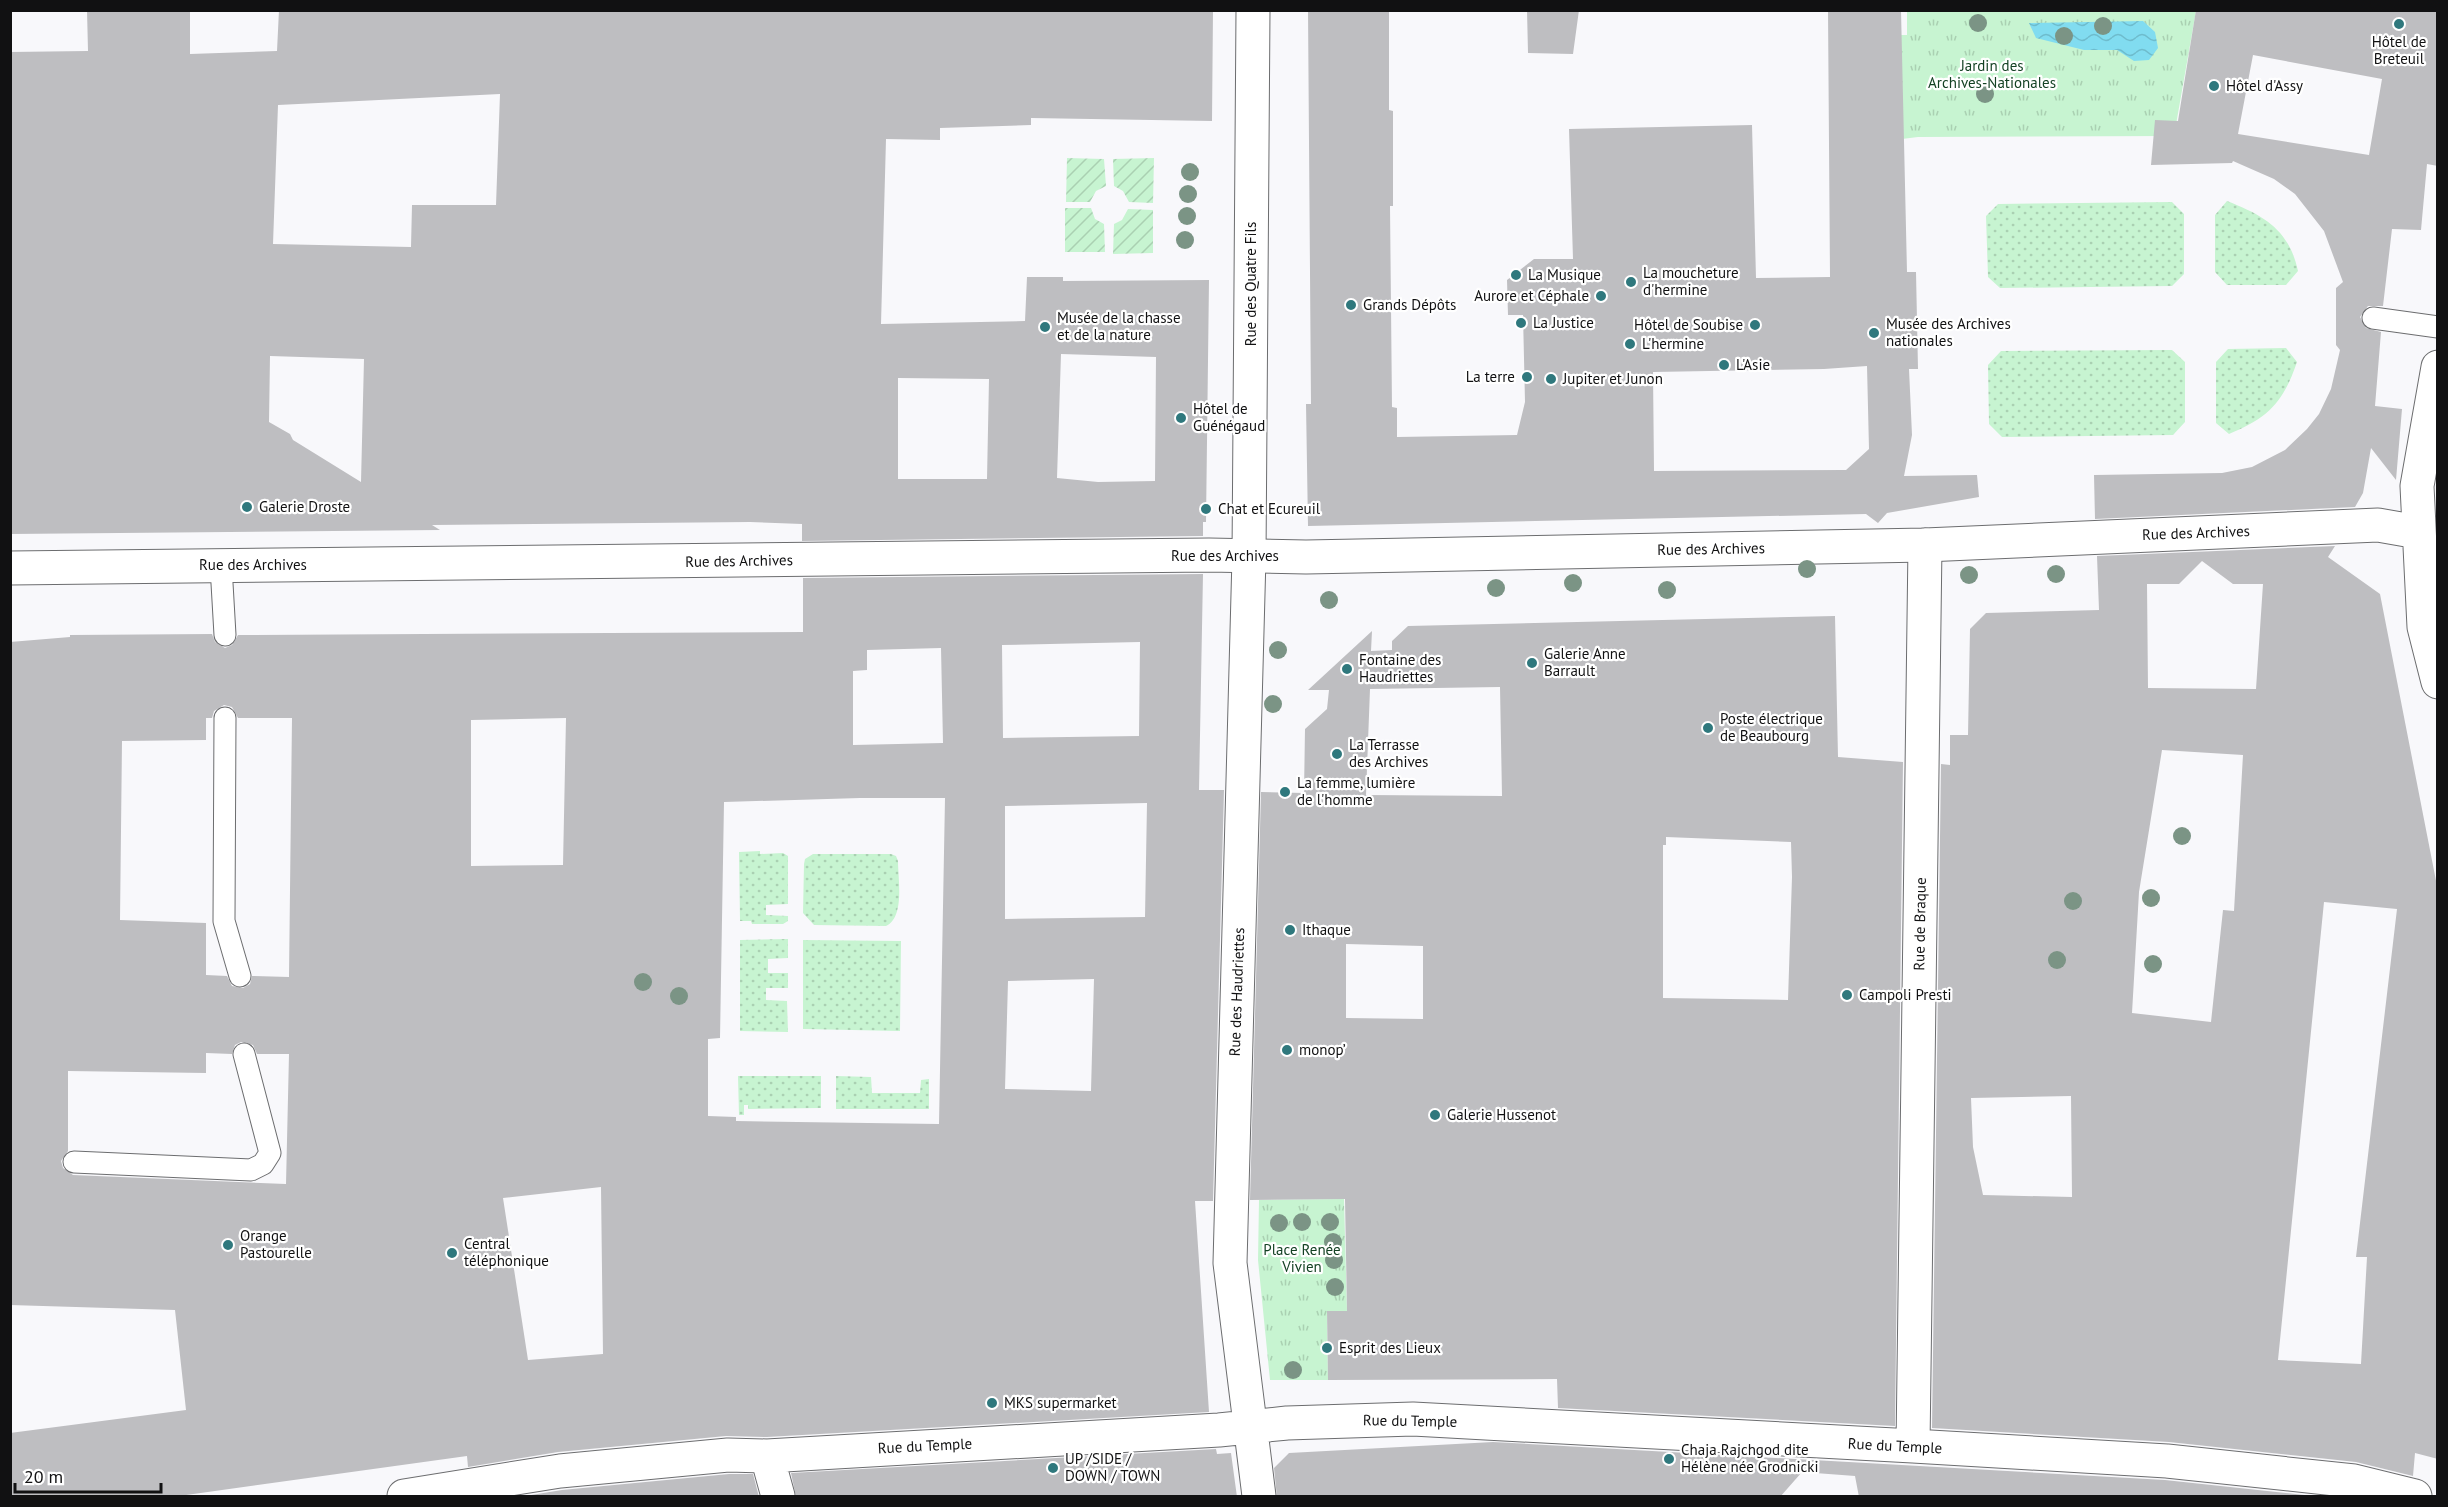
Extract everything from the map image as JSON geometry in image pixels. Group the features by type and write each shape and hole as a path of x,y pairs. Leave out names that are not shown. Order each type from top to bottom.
{"street":[{"name":"Rue des Quatre Fils","path":"1249,557 1253,10"},
{"path":"2438,368 2417,486 2428,533 2424,627 2438,682"},
{"name":"Rue des Archives","path":"10,567 1209,555 1249,557 1926,545 2378,525 2428,533"},
{"name":"Rue de Braque","path":"1913,1446 1926,545"},
{"name":"Rue des Haudriettes","path":"1249,557 1230,1263 1259,1497"},
{"name":"Rue du Temple","path":"404,1497 560,1471 728,1455 766,1456 1219,1431 1287,1423 1413,1419 1913,1446 2202,1465 2354,1481 2415,1497"},
{"path":"766,1456 778,1497"}],"lane":[{"path":"2373,318 2438,327"},
{"path":"221,566 225,635"},
{"path":"225,718 224,921 240,976"},
{"path":"74,1162 250,1170 263,1164 270,1153 244,1054"}],"green space":[{"name":"Jardin des Archives-Nationales","path":"1907,11 2196,11 2174,136 1918,137 1902,139 1901,35 1907,35"},
{"path":"1067,158 1104,159 1106,186 1096,191 1090,202 1066,202"},
{"path":"1154,158 1153,203 1129,202 1123,191 1114,186 1113,159"},
{"path":"2227,201 2253,212 2282,235 2294,257 2298,271 2286,285 2227,285 2215,272 2215,215"},
{"path":"2172,202 2184,214 2184,274 2172,286 2000,288 1988,277 1986,216 1998,204"},
{"path":"1065,208 1091,208 1095,219 1104,224 1105,252 1065,252"},
{"path":"1128,209 1153,210 1153,253 1113,254 1114,224 1122,220"},
{"path":"2286,348 2297,362 2280,399 2254,422 2229,434 2216,423 2216,362 2228,349"},
{"path":"2172,350 2185,362 2185,422 2173,435 2002,437 1989,424 1988,365 2001,351"},
{"path":"760,851 760,854 783,853 788,856 788,904 766,905 766,915 788,916 788,921 783,924 752,924 751,921 740,921 739,852"},
{"path":"813,854 891,854 896,856 899,897 896,915 892,921 886,926 814,925 803,913 804,864 805,859"},
{"path":"788,939 788,958 768,959 768,973 788,973 788,988 766,988 766,1000 787,1001 788,1032 740,1031 740,940"},
{"path":"803,940 901,941 900,1031 803,1029"},
{"path":"738,1076 821,1076 821,1108 748,1109 748,1105 744,1105 744,1115 739,1115"},
{"path":"836,1076 871,1077 872,1093 920,1093 921,1080 929,1079 929,1109 836,1109"},
{"name":"Place Renée Vivien","path":"1344,1199 1347,1311 1327,1311 1328,1380 1270,1380 1258,1260 1259,1200"}],"water":[{"path":"2143,21 2155,32 2158,48 2149,60 2134,61 2117,50 2084,50 2036,38 2029,23"}],"building":[{"path":"87,10 190,10 190,54 277,51 279,10 1213,10 1212,121 1031,118 1031,125 940,128 940,140 886,139 881,324 1025,321 1027,277 1063,277 1063,281 1209,280 1206,522 1203,522 1203,536 802,541 802,524 750,522 432,525 440,530 10,534 10,52 88,51","holes":["500,94 496,205 412,205 411,247 273,244 278,105","1061,354 1156,357 1155,481 1098,482 1057,478","270,356 364,359 361,482 293,440 290,434 269,422","898,378 989,379 987,479 898,479"]},
{"path":"1308,10 1389,10 1389,110 1393,111 1393,206 1390,206 1392,407 1397,408 1397,437 1517,435 1525,402 1523,315 1508,315 1507,280 1534,259 1573,259 1569,129 1752,125 1756,278 1830,277 1828,10 1901,10 1907,272 1916,272 1918,369 1909,369 1912,435 1904,476 1977,475 1979,497 1887,513 1878,523 1866,514 1308,526 1306,404 1311,404","holes":["1867,366 1869,449 1846,470 1654,471 1653,372"]},
{"path":"1527,10 1579,10 1573,54 1528,53"},
{"path":"2196,10 2438,10 2438,166 2427,164 2421,230 2392,229 2383,306 2368,306 2360,317 2366,328 2381,332 2375,406 2402,409 2396,480 2371,448 2363,493 2355,507 2095,519 2094,475 2222,473 2252,467 2285,450 2319,414 2331,389 2340,350 2336,345 2336,288 2343,282 2324,231 2295,194 2274,179 2233,161 2232,163 2151,165 2155,120 2178,121","holes":["2253,55 2382,79 2369,155 2238,134"]},
{"path":"2335,546 2328,557 2380,594 2438,891 2438,1459 2415,1453 2413,1476 2356,1462 2169,1442 1932,1428 1941,764 1950,765 1950,735 1968,735 1970,629 1986,613 2099,610 2097,556","holes":["2202,561 2233,584 2263,584 2256,689 2148,688 2147,584 2179,584","2162,750 2243,755 2234,911 2223,910 2211,1022 2132,1013 2139,892","2324,902 2397,909 2356,1257 2367,1257 2361,1364 2278,1360","2071,1096 2072,1197 1983,1195 1973,1147 1971,1098"]},
{"path":"1203,574 1199,790 1224,790 1213,1201 1195,1201 1209,1412 767,1437 726,1436 558,1452 468,1467 467,1456 172,1497 10,1497 10,1433 186,1410 175,1310 10,1305 10,642 70,637 70,635 212,634 215,642 225,648 232,645 238,635 803,632 803,578","holes":["1140,642 1139,736 1003,738 1002,645","941,648 943,743 853,745 853,671 867,670 867,650","224,705 232,707 238,718 292,718 289,977 252,976 250,984 243,988 232,986 227,976 206,975 206,923 120,920 122,741 206,740 206,718 212,718 214,711","566,718 563,865 471,866 471,720","945,798 939,1124 736,1121 736,1117 708,1116 708,1039 720,1038 724,802","1147,803 1145,917 1005,919 1005,806","1094,979 1091,1091 1005,1089 1008,981","241,1042 253,1045 257,1054 289,1054 286,1184 73,1175 63,1168 61,1161 68,1151 68,1071 206,1073 206,1053 232,1054 235,1045","601,1187 603,1354 528,1360 503,1198"]},
{"path":"1835,616 1838,757 1903,762 1895,1426 1558,1408 1557,1379 1328,1380 1327,1311 1347,1311 1345,1199 1250,1200 1261,792 1304,793 1305,729 1327,709 1329,690 1308,690 1372,631 1371,651 1392,650 1392,641 1408,626","holes":["1500,687 1502,796 1366,795 1370,689","1666,837 1791,842 1788,1000 1663,998 1663,845 1666,845","1346,944 1423,946 1423,1019 1346,1018"]},
{"path":"1493,1442 2165,1480 2323,1497 1859,1497 1855,1476 1802,1472 1780,1497 1277,1497 1274,1468 1289,1453"},
{"path":"1216,1449 1217,1454 1231,1453 1237,1497 796,1497 791,1473"},
{"path":"729,1474 753,1474 759,1497 519,1497 562,1490"}],"place":[{"name":"Hôtel de Breteuil","path":"2399,24"},
{"name":"Hôtel d'Assy","path":"2214,86"},
{"name":"La Musique","path":"1516,275"},
{"name":"La moucheture d'hermine","path":"1631,282"},
{"name":"Aurore et Céphale","path":"1601,296"},
{"name":"Grands Dépôts","path":"1351,305"},
{"name":"La Justice","path":"1521,323"},
{"name":"Hôtel de Soubise","path":"1755,325"},
{"name":"Musée de la chasse et de la nature","path":"1045,327"},
{"name":"Musée des Archives nationales","path":"1874,333"},
{"name":"L'hermine","path":"1630,344"},
{"name":"L'Asie","path":"1724,365"},
{"name":"La terre","path":"1527,377"},
{"name":"Jupiter et Junon","path":"1551,379"},
{"name":"Hôtel de Guénégaud","path":"1181,418"},
{"name":"Galerie Droste","path":"247,507"},
{"name":"Chat et Ecureuil","path":"1206,509"},
{"name":"Galerie Anne Barrault","path":"1532,663"},
{"name":"Fontaine des Haudriettes","path":"1347,669"},
{"name":"Poste électrique de Beaubourg","path":"1708,728"},
{"name":"La Terrasse des Archives","path":"1337,754"},
{"name":"La femme, lumière de l'homme","path":"1285,792"},
{"name":"Ithaque","path":"1290,930"},
{"name":"Campoli Presti","path":"1847,995"},
{"name":"monop’","path":"1287,1050"},
{"name":"Galerie Hussenot","path":"1435,1115"},
{"name":"Orange Pastourelle","path":"228,1245"},
{"name":"Central téléphonique","path":"452,1253"},
{"name":"Esprit des Lieux","path":"1327,1348"},
{"name":"MKS supermarket","path":"992,1403"},
{"name":"Chaja Rajchgod dite Hélène née Grodnicki","path":"1669,1459"},
{"name":"UP /SIDE / DOWN / TOWN","path":"1053,1468"}]}
